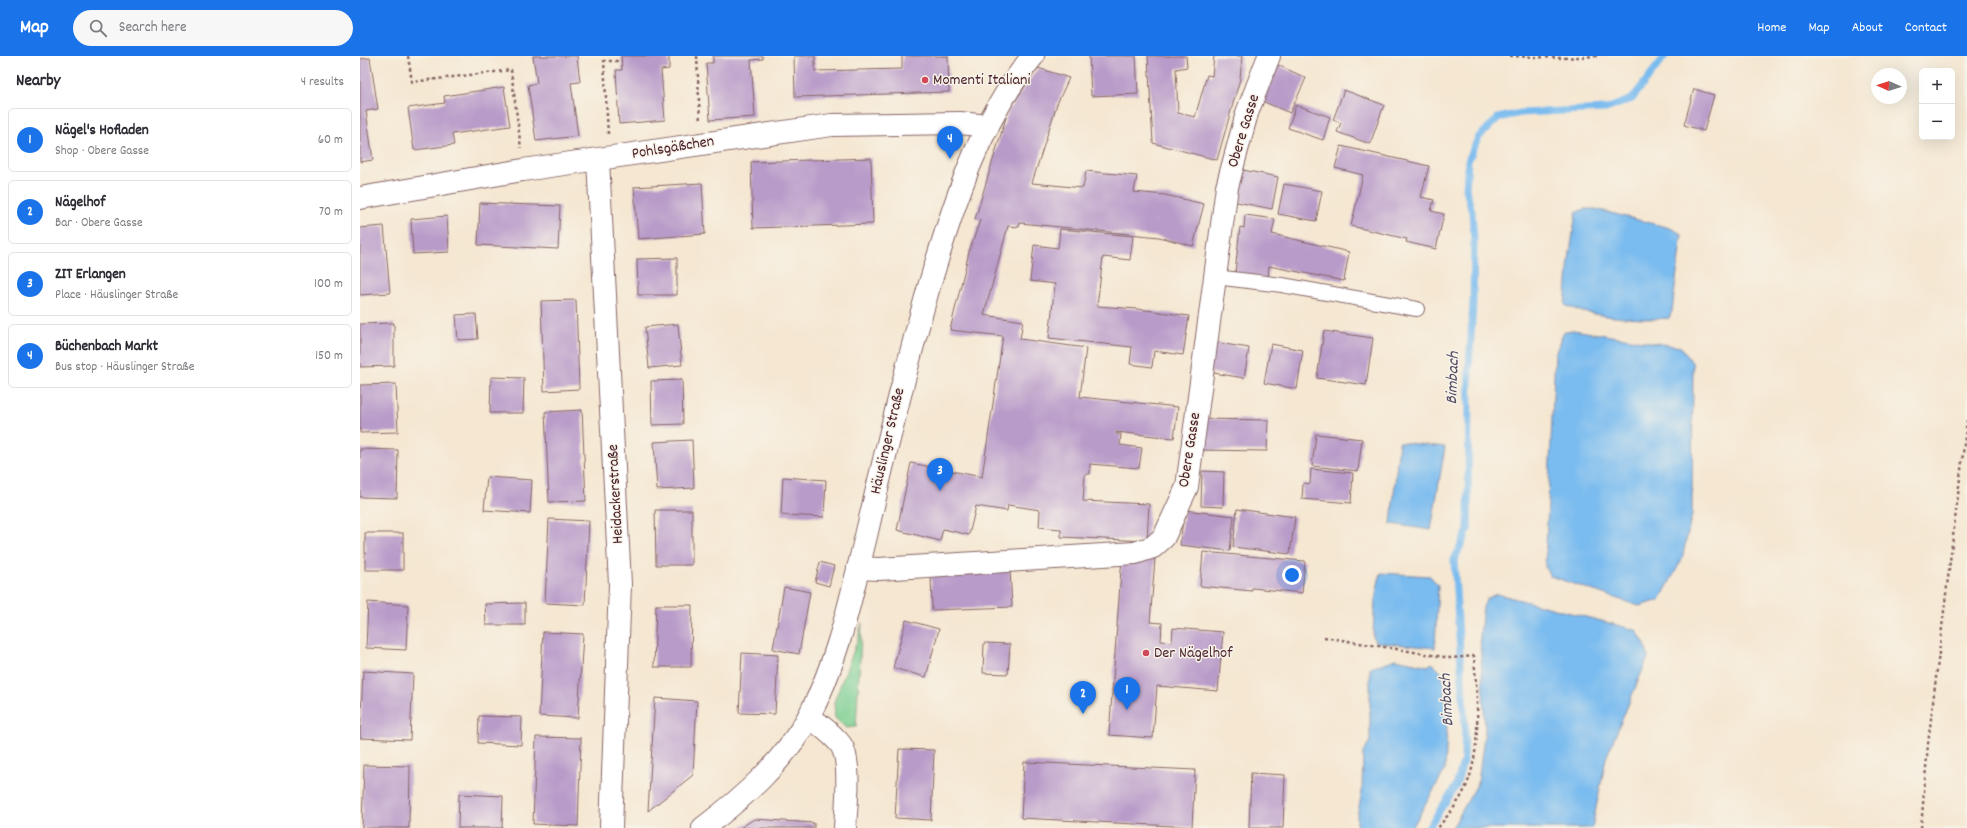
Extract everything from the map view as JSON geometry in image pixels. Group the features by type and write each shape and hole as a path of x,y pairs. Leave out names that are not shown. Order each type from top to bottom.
{"street":[{"name":"Häuslinger Straße","path":"703,828 732,806 769,772 809,716 834,659 858,568 905,369 944,236 965,180 988,126 1016,77 1033,56"},
{"name":"Obere Gasse","path":"858,568 879,569 1135,553 1153,547 1164,537 1186,487 1227,187 1247,113 1269,56"},
{"name":"Pohlsgäßchen","path":"360,198 523,170 832,125 960,123 988,126"},
{"name":"Heidackerstraße","path":"604,159 620,584 611,828"},
{"path":"809,716 840,744 845,753 845,828"}],"lane":[{"path":"1215,277 1282,285 1417,309"}],"path":[{"path":"408,56 412,82 511,70 523,170"},
{"path":"697,56 701,144"},
{"path":"1510,56 1563,58 1597,56"},
{"path":"604,159 604,61 622,61"},
{"path":"1921,828 1929,728 1967,420"},
{"path":"1324,637 1450,658 1474,656 1478,714 1473,762 1464,793 1438,828"}],"green space":[{"path":"862,622 856,727 846,728 835,718 834,702 858,639"}],"water":[{"path":"1584,209 1595,209 1670,228 1682,234 1672,311 1669,318 1645,319 1616,317 1587,313 1565,305 1569,259 1576,213"},
{"path":"1573,330 1681,347 1693,364 1692,514 1682,559 1660,600 1639,606 1550,576 1545,567 1555,355 1563,333"},
{"path":"1399,442 1445,447 1431,530 1391,524"},
{"path":"1381,573 1430,576 1438,585 1435,648 1375,642 1373,637 1375,605"},
{"path":"1497,594 1636,630 1645,644 1648,657 1606,758 1592,828 1452,828 1478,783 1485,729 1480,636 1483,607 1487,598"},
{"path":"1396,659 1428,666 1432,663 1441,672 1444,683 1447,730 1445,770 1412,828 1357,828 1357,815 1362,792 1363,753 1370,741 1370,668"}],"building":[{"path":"533,56 577,56 580,82 571,83 578,136 536,141 528,85 537,83"},
{"path":"621,56 669,56 669,69 661,70 665,120 619,124 616,70 622,70"},
{"path":"713,56 763,56 763,59 751,60 755,117 710,120 706,63 713,63"},
{"path":"794,56 815,56 815,71 902,69 902,56 948,56 949,92 795,97"},
{"path":"1089,56 1136,56 1138,94 1091,96"},
{"path":"1148,56 1186,56 1187,67 1176,69 1178,113 1195,117 1207,75 1212,76 1214,56 1242,56 1240,79 1217,160 1153,143"},
{"path":"370,58 378,109 366,111 373,160 360,162 360,59"},
{"path":"1278,65 1306,78 1290,113 1262,101"},
{"path":"1038,68 1069,78 1057,104 1032,183 1083,188 1086,171 1137,176 1134,192 1165,195 1204,204 1193,246 1159,237 1020,223 1019,227 1008,226 984,315 1023,321 1020,339 1086,348 1080,397 1178,407 1174,438 1116,432 1116,434 1121,434 1120,445 1142,448 1139,468 1090,464 1090,474 1085,474 1083,501 1149,504 1147,541 1061,537 1061,529 1039,527 1040,510 1008,505 1007,511 976,506 969,535 943,529 940,541 897,530 911,463 982,477 1003,336 950,330 969,252 980,220 975,219 1008,111"},
{"path":"504,87 510,126 452,134 454,145 414,150 408,108 445,103 444,96"},
{"path":"1694,89 1714,95 1704,131 1684,125"},
{"path":"1344,90 1384,105 1370,144 1337,132 1341,123 1333,120"},
{"path":"1296,105 1330,117 1323,140 1288,128"},
{"path":"1341,146 1429,166 1421,197 1434,200 1431,211 1444,214 1436,249 1406,242 1407,239 1351,226 1363,175 1335,168"},
{"path":"871,158 873,224 753,228 751,162"},
{"path":"1238,169 1278,177 1272,209 1232,201"},
{"path":"702,183 705,234 638,239 634,187"},
{"path":"1284,184 1322,191 1316,221 1278,214"},
{"path":"480,203 560,206 558,249 478,245"},
{"path":"1245,215 1275,219 1272,234 1349,252 1344,281 1269,266 1268,279 1235,273 1240,227 1244,228"},
{"path":"447,216 449,252 413,254 411,219"},
{"path":"384,226 390,293 360,295 360,228"},
{"path":"1060,229 1133,236 1130,260 1103,257 1097,306 1138,309 1189,316 1183,355 1154,351 1152,367 1130,364 1132,347 1049,338 1055,284 1030,281 1034,245 1058,248"},
{"path":"677,258 677,295 638,295 637,259"},
{"path":"576,300 579,389 544,391 541,301"},
{"path":"476,314 478,339 458,340 456,315"},
{"path":"394,323 394,366 360,367 360,324"},
{"path":"678,324 682,365 649,368 645,327"},
{"path":"1324,331 1373,338 1366,385 1317,378"},
{"path":"1212,342 1249,348 1244,378 1208,372"},
{"path":"1271,344 1303,350 1297,389 1264,383"},
{"path":"491,377 524,378 523,413 490,413"},
{"path":"682,380 683,424 652,425 651,381"},
{"path":"396,384 398,432 360,433 360,385"},
{"path":"582,410 586,501 549,502 545,412"},
{"path":"1199,419 1268,420 1267,451 1199,450"},
{"path":"1316,434 1362,439 1358,471 1312,466"},
{"path":"692,440 694,488 657,490 654,442"},
{"path":"360,449 398,450 397,498 360,497"},
{"path":"1311,469 1353,473 1351,503 1302,499 1303,483 1310,484"},
{"path":"1202,471 1224,472 1223,507 1201,506"},
{"path":"487,477 532,480 530,513 484,510"},
{"path":"783,477 826,480 824,517 781,515"},
{"path":"1237,509 1295,517 1290,554 1233,547"},
{"path":"655,510 692,510 692,565 656,565"},
{"path":"1184,510 1234,516 1230,551 1180,545"},
{"path":"549,519 589,521 585,605 545,603"},
{"path":"365,533 403,533 403,570 365,570"},
{"path":"1203,552 1305,561 1302,593 1252,588 1252,591 1200,586"},
{"path":"1122,557 1155,559 1150,622 1162,623 1161,641 1172,642 1173,628 1223,632 1218,691 1157,686 1153,738 1109,735"},
{"path":"820,562 834,566 829,586 815,582"},
{"path":"1010,570 1012,607 932,610 931,573"},
{"path":"784,587 810,592 799,654 773,649"},
{"path":"368,602 408,605 406,650 366,648"},
{"path":"525,603 525,625 486,625 485,604"},
{"path":"656,605 692,605 691,667 654,667"},
{"path":"906,620 939,629 926,677 893,668"},
{"path":"543,632 583,634 578,718 539,716"},
{"path":"984,643 1010,644 1008,674 983,673"},
{"path":"742,653 778,655 775,714 739,713"},
{"path":"363,671 413,674 410,740 360,738"},
{"path":"655,698 697,701 693,775 648,811"},
{"path":"479,716 522,717 521,745 478,743"},
{"path":"536,737 581,738 578,826 533,824"},
{"path":"899,749 934,750 931,820 895,818"},
{"path":"1024,762 1195,770 1192,827 1021,818"},
{"path":"364,765 410,766 409,828 362,828"},
{"path":"1251,773 1285,775 1283,828 1249,828"},
{"path":"459,794 503,796 502,828 458,828"},
{"path":"754,819 814,823 814,828 740,828"}],"waterway":[{"name":"Bimbach","path":"1428,828 1456,786 1464,759 1465,726 1454,560 1468,530 1469,369 1473,303 1474,239 1472,212 1466,189 1468,161 1478,138 1498,118 1521,113 1606,109 1632,99 1665,56"}],"place":[{"name":"Momenti Italiani","path":"925,80"},
{"name":"Büchenbach Markt","path":"950,159"},
{"name":"ZIT Erlangen","path":"940,491"},
{"name":"Der Nägelhof","path":"1146,653"},
{"name":"Nägel's Hofladen","path":"1127,710"},
{"name":"Nägelhof","path":"1083,714"}]}
